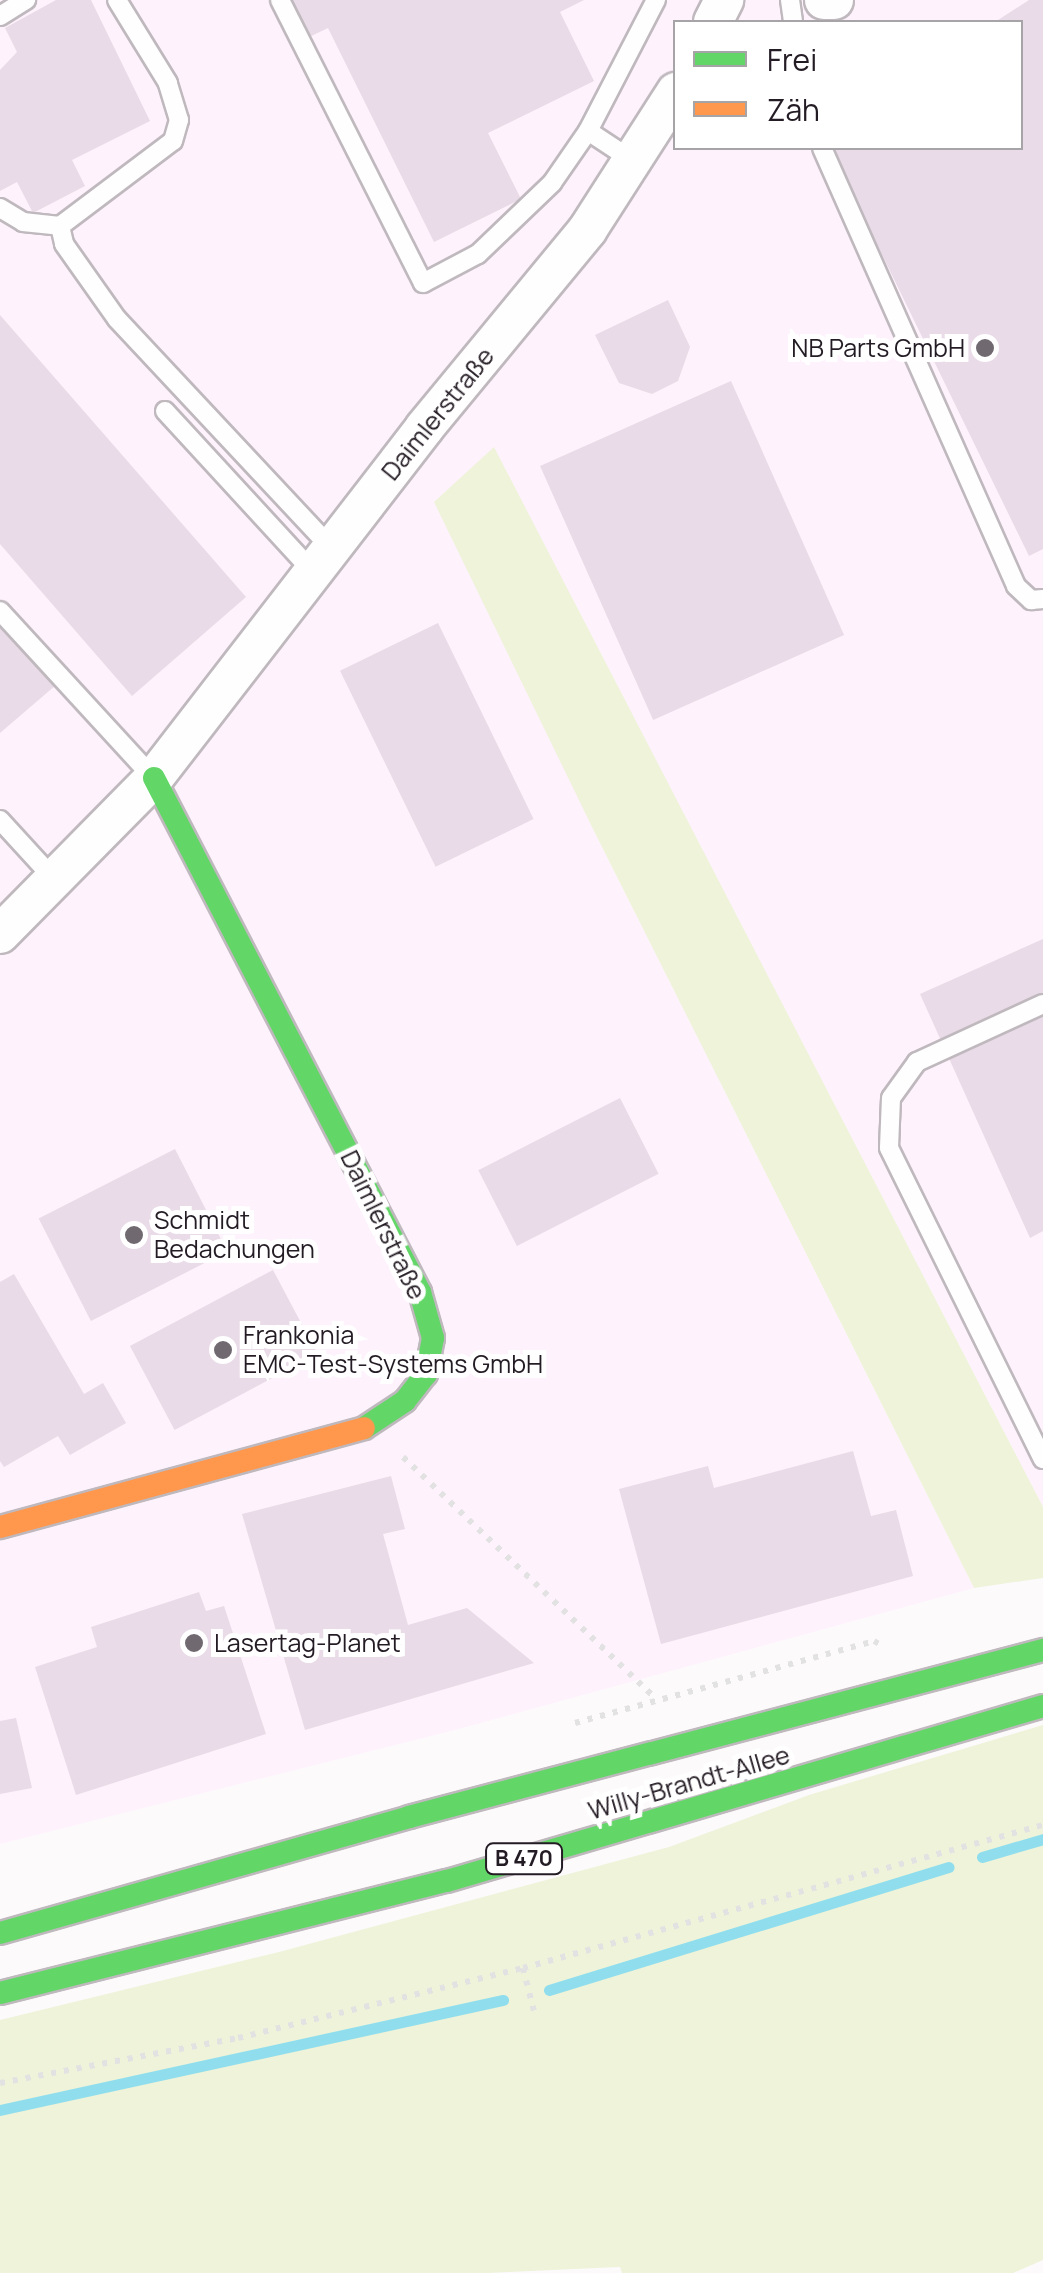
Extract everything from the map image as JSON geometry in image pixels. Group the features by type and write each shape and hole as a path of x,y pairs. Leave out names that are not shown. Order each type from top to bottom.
{"main road":[{"name":"Daimlerstraße","path":"0,1527 371,1426 405,1401 426,1374 433,1338 420,1292 154,778"},
{"name":"Willy-Brandt-Allee","path":"0,1933 408,1818 1043,1650"},
{"name":"Willy-Brandt-Allee","path":"0,1993 447,1881 1043,1706"}],"street":[{"path":"824,0 834,0"},
{"name":"Daimlerstraße","path":"0,934 154,778 322,560 588,229 673,97"}],"lane":[{"path":"0,16 26,0"},
{"path":"0,208 22,222 60,226 173,142 179,120 168,83 117,0"},
{"path":"280,0 423,284 478,254 552,183 588,131 656,0"},
{"path":"588,131 632,160"},
{"path":"823,150 1016,586 1032,600 1043,599"},
{"path":"60,226 64,244 117,319 322,560"},
{"path":"166,411 322,560"},
{"path":"0,611 154,778"},
{"path":"0,820 55,880"},
{"path":"1043,1004 917,1062 892,1098 889,1148 1043,1458"}],"path":[{"path":"371,1426 655,1698"},
{"path":"0,2083 238,2038 523,1968 1043,1825"},
{"path":"523,1968 534,2011"}],"shaded area":[{"path":"0,0 1043,0 1043,1507 494,448 594,831 974,1588 455,1730 0,1844"}],"green space":[{"path":"494,447 1043,1507 1043,1578 974,1588 594,831 434,502"},
{"path":"1043,1725 1043,2260 1013,2273 622,2273 620,2267 487,2273 0,2273 0,2020 279,1952 669,1847 809,1795"}],"building":[{"path":"56,0 91,0 150,121 72,160 85,186 33,213 17,182 0,191 0,70 17,52 5,28"},
{"path":"288,0 584,0 560,12 594,81 488,133 521,199 434,242 328,28 307,38"},
{"name":"NB Parts GmbH","path":"1029,0 1043,0 1043,549 1029,556 831,150 1023,150 1023,20 998,20"},
{"path":"668,300 690,347 678,381 652,394 619,383 595,335"},
{"path":"0,315 246,597 132,696 0,544"},
{"path":"731,381 844,635 653,720 540,466"},
{"path":"0,620 56,685 0,733"},
{"path":"438,623 534,819 436,867 340,671"},
{"path":"1043,939 1043,1231 1030,1238 920,994"},
{"path":"620,1098 659,1174 517,1246 478,1170"},
{"name":"Schmidt Bedachungen","path":"175,1149 227,1251 91,1321 39,1218"},
{"name":"Frankonia EMC-Test-Systems GmbH","path":"273,1270 318,1354 175,1430 130,1346"},
{"path":"14,1274 84,1394 103,1383 126,1423 70,1455 58,1436 4,1467 0,1461 0,1282"},
{"path":"853,1451 871,1516 896,1510 913,1576 661,1644 619,1489 708,1466 714,1488"},
{"path":"391,1476 405,1529 383,1534 408,1625 467,1608 534,1663 305,1730 242,1514"},
{"path":"199,1592 206,1611 224,1606 266,1734 76,1795 35,1667 97,1647 91,1627"},
{"path":"16,1718 32,1788 0,1794 0,1721"}],"waterway":[{"path":"982,1857 1043,1839"},
{"path":"549,1990 948,1867"},
{"path":"0,2110 503,2000"}],"traffic: fast":[{"path":"154,778 420,1292 433,1338 426,1374 405,1401 364,1428"},
{"path":"0,1933 409,1817 1043,1650"},
{"path":"0,1993 447,1881 1043,1706"}],"traffic: slow":[{"path":"0,1527 364,1428"}],"place":[{"name":"NB Parts GmbH","path":"985,348"},
{"name":"Schmidt Bedachungen","path":"134,1235"},
{"name":"Frankonia EMC-Test-Systems GmbH","path":"223,1350"},
{"name":"Lasertag-Planet","path":"194,1643"}]}
